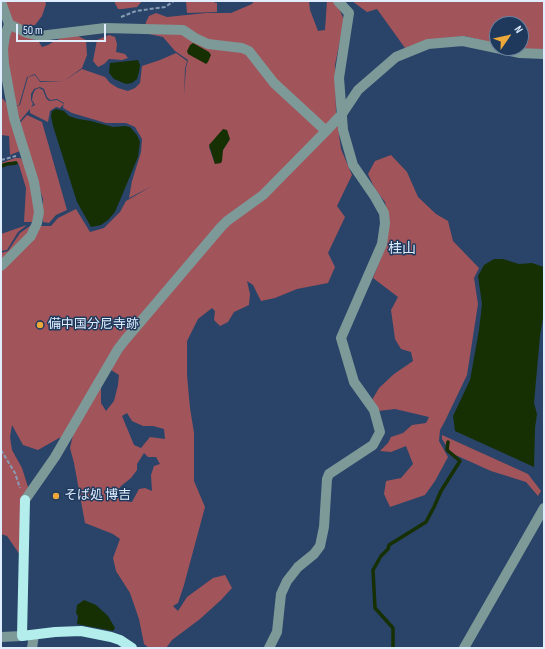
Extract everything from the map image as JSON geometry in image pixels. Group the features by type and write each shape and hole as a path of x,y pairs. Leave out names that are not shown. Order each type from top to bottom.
{"main road":[{"path":"25,500 22,636 81,631 111,637 120,640 132,648"}],"street":[{"path":"269,648 277,632 281,594 287,582 298,567 314,554 320,546 324,527 327,479 329,474 373,445 380,432 374,410 354,382 341,338 382,244 385,222 384,213 381,207 353,165 343,130 338,78 349,13 338,1"},
{"path":"1,2 9,24 3,50 4,64 14,118 34,182 39,212 37,223 31,236 1,266"},
{"path":"9,24 27,33 40,36 105,28 183,30 208,44 242,48 249,51 274,82 326,131"},
{"path":"25,500 55,457 118,349 125,340 221,227 263,195 342,114 358,90 396,57 428,44 463,41 520,53 544,54"},
{"path":"464,648 544,508"},
{"path":"32,648 34,634"},
{"path":"1,637 22,636"}],"path":[{"path":"105,28 124,15 136,11 165,7 174,1"},
{"path":"1,160 25,154"},
{"path":"1,450 15,473 25,500"}],"shaded area":[{"path":"4,1 45,1 46,4 42,16 35,25 22,27 12,20"},
{"path":"114,1 142,1 137,7 118,9"},
{"path":"186,1 214,1 217,3 217,12 187,13"},
{"path":"254,1 309,1 310,10 318,31 325,30 327,1 333,1 338,6 344,20 335,65 336,114 341,149 352,175 337,206 345,217 328,253 335,267 328,283 297,289 275,298 261,301 253,285 247,281 250,294 249,305 234,312 228,322 220,326 214,320 215,311 212,308 198,319 187,341 187,375 194,433 194,481 205,507 184,585 178,603 173,606 178,611 187,597 213,578 225,575 232,588 200,619 172,640 166,648 149,648 144,644 139,619 130,593 116,571 113,558 120,539 113,534 85,523 70,448 73,435 59,438 38,450 23,445 12,425 10,437 12,450 22,468 28,487 20,519 20,555 7,536 1,534 1,253 8,251 20,233 30,226 51,226 58,218 76,209 90,232 104,228 120,212 126,201 152,186 129,198 132,181 141,152 142,139 135,127 126,123 106,123 72,113 63,108 64,104 60,108 56,107 50,111 48,122 30,113 30,109 19,122 15,107 20,105 28,77 35,75 40,82 64,81 82,69 105,77 110,83 118,88 128,91 135,88 140,83 142,66 176,53 187,61 185,69 184,96 188,60 175,51 163,37 144,33 149,16 156,13 167,17 206,13 231,13 252,4","holes":["40,87 44,89 50,100 57,99 64,104 57,100 49,101 43,90 39,88 35,90 33,94 32,100 35,105 31,107 33,104 31,100 31,94 34,89","230,139 215,164 209,147","111,370 119,375 114,401 106,411 101,403 101,387","127,413 132,421 143,426 153,426 164,429 165,439 150,437 141,448 134,445 122,416","144,453 148,457 156,457 160,464 154,466 151,475 152,491 145,488 139,489 132,502 121,500 116,493 137,470 137,464"]},
{"path":"352,1 544,1 544,50 529,49 529,16 489,16 489,42 465,36 426,40 405,48 377,9 367,12"},
{"path":"11,30 17,31 39,42 42,47 63,37 76,35 86,40 87,55 82,68 64,81 40,81 35,74 27,77 19,105 15,106 6,56"},
{"path":"109,35 115,37 117,44 116,52 125,54 128,58 122,60 109,59 98,67 93,61 97,40"},
{"path":"193,43 209,52 211,55 206,64 188,54 187,51"},
{"path":"138,60 140,65 139,72 137,79 132,83 126,84 114,79 109,73 110,63"},
{"path":"1,99 3,99 8,105 20,151 10,155 9,136 1,135"},
{"path":"56,109 64,111 69,116 78,119 113,127 130,127 137,135 140,142 138,157 115,212 101,225 91,227 77,202 53,126 51,116 52,111"},
{"path":"27,115 42,122 67,210 56,215 49,223 43,222 43,199 19,124"},
{"path":"223,129 227,130 230,139 223,150 221,163 215,164 209,145"},
{"path":"391,155 407,172 418,197 436,214 448,221 453,241 479,268 474,278 478,304 467,375 440,430 439,441 448,457 435,481 425,495 390,507 384,494 386,481 401,478 413,464 406,446 391,452 380,451 388,443 391,437 403,433 412,425 426,423 429,417 395,409 378,411 372,400 379,388 394,374 413,361 411,352 401,349 395,339 391,310 398,297 373,278 386,245 389,223 385,202 375,189 368,174 375,161"},
{"path":"15,158 20,158 23,160 32,185 36,222 24,222 26,188 19,165 16,161 1,165 1,163"},
{"path":"27,225 18,232 7,250 1,251 1,234"},
{"path":"494,259 503,259 519,264 532,263 544,267 544,312 540,336 534,403 537,414 535,428 534,467 455,431 453,416 470,380 479,330 482,304 478,276 484,265"},
{"path":"442,435 528,474 541,491 538,496 526,482 491,471 451,453 442,439"},
{"path":"84,600 96,605 108,616 115,628 113,631 77,624 77,605"}],"waterway":[{"path":"1,166 16,163"},
{"path":"393,648 393,628 375,608 373,570 381,556 388,549 389,545 426,522 441,491 460,461 447,450 448,442"}],"place":[{"name":"備中国分尼寺跡","path":"40,325"},
{"name":"そば処 博吉","path":"56,496"}],"district":[{"name":"桂山","path":"402,249"}]}
